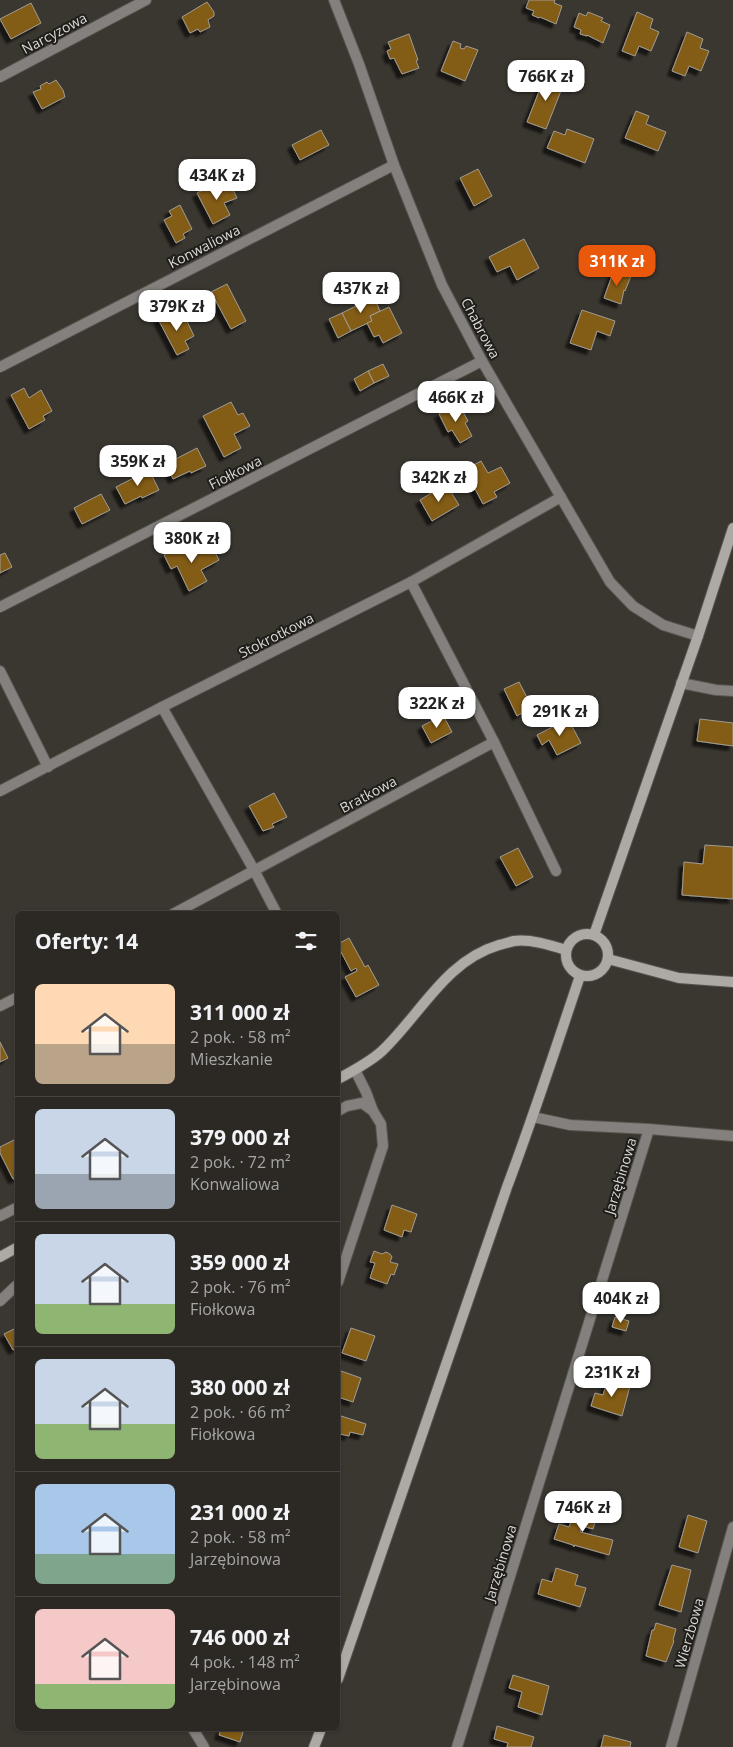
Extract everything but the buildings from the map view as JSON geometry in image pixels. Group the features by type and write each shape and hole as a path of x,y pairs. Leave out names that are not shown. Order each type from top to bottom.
{"main road":[{"path":"594,935 698,636 733,528"},
{"path":"580,935 594,935 604,942 607,947 608,959 606,966 594,976 580,976 570,968 566,950 574,938 580,935"},
{"path":"340,1078 381,1052 449,974 467,960 489,948 514,941 543,943 566,950"},
{"path":"608,959 679,978 733,982"},
{"path":"340,1673 580,976"},
{"path":"0,1257 15,1250"},
{"path":"314,1747 319,1731"}],"street":[{"name":"Narcyzowa","path":"0,77 146,0"},
{"name":"Chabrowa","path":"334,0 359,64 394,165 442,285 482,361 610,582 633,606 663,625 698,636"},
{"name":"Konwaliowa","path":"0,368 394,165"},
{"name":"Fiołkowa","path":"0,606 482,361"},
{"name":"Stokrotkowa","path":"0,792 162,707 411,582 561,497"},
{"path":"411,582 494,742 556,871"},
{"path":"0,671 48,767"},
{"path":"681,683 716,690 733,691"},
{"path":"162,707 275,911"},
{"name":"Bratkowa","path":"179,911 494,742"},
{"path":"0,1006 15,998"},
{"path":"340,1276 383,1146 381,1124 373,1111 355,1070"},
{"path":"340,1110 347,1106 362,1104 373,1111"},
{"name":"Jarzębinowa","path":"533,1117 570,1125 733,1136"},
{"name":"Jarzębinowa","path":"457,1747 649,1129"},
{"path":"0,1216 15,1208"},
{"path":"0,1301 15,1287"},
{"name":"Wierzbowa","path":"671,1747 733,1527"},
{"path":"194,1731 204,1747"}]}
